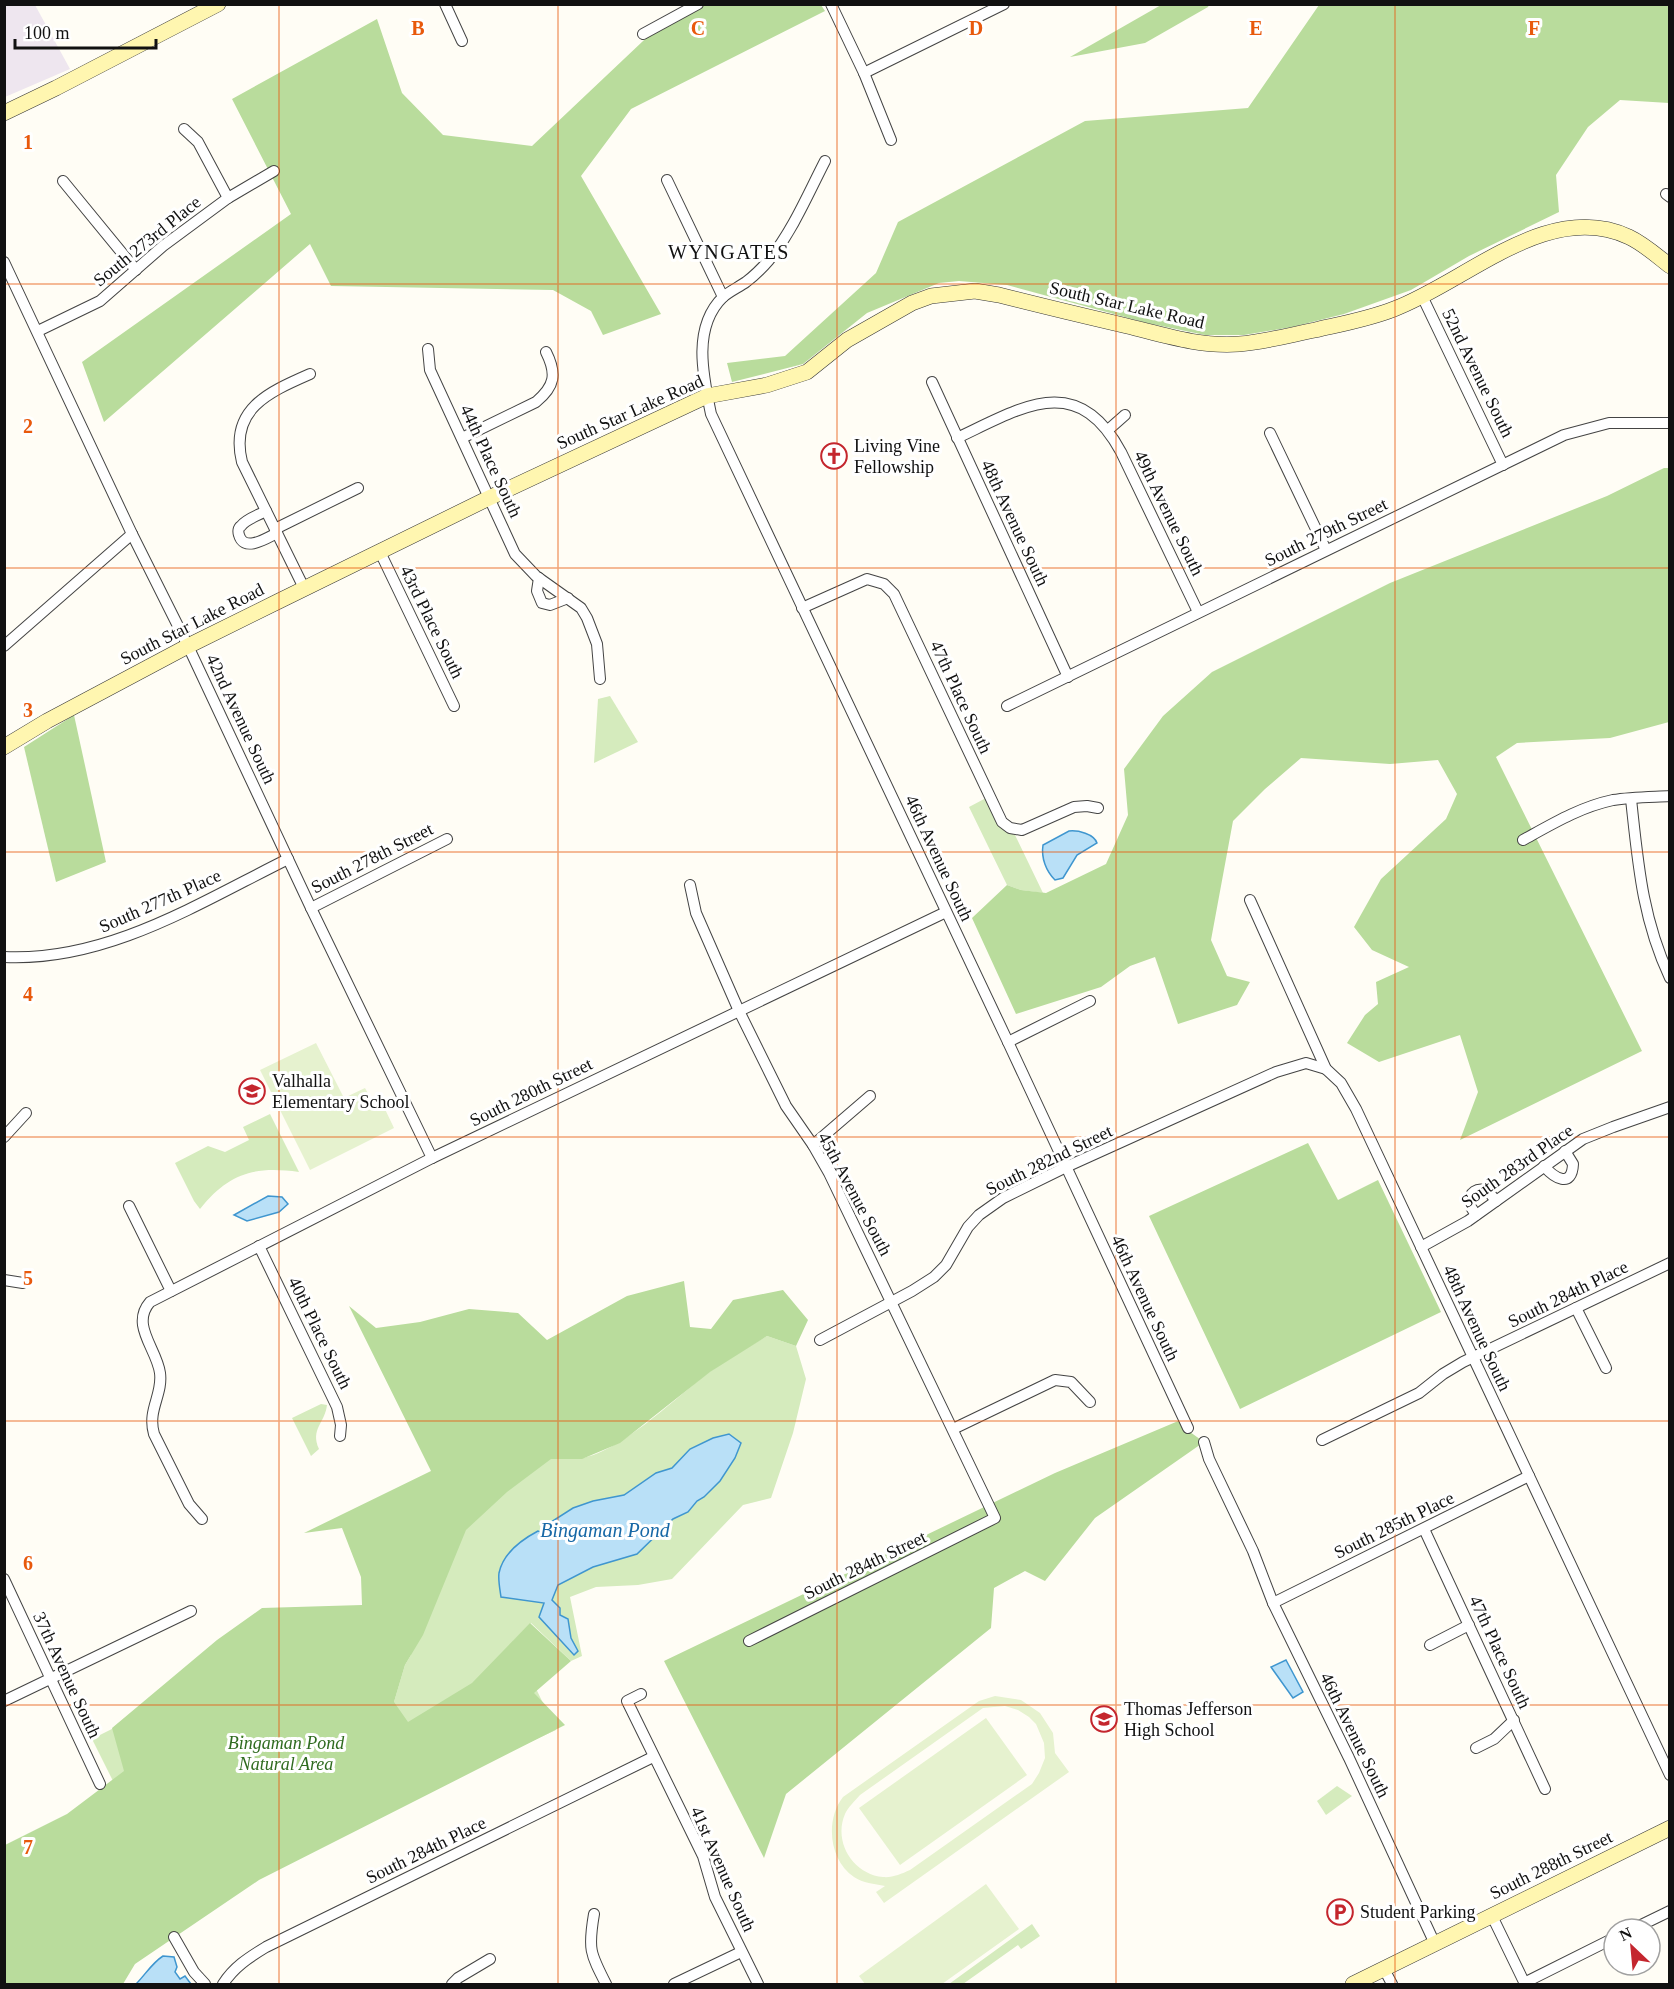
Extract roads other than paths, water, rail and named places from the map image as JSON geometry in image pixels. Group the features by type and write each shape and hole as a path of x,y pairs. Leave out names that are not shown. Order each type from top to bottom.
{"street":[{"path":"445,4 462,41"},
{"path":"643,34 698,4"},
{"path":"831,4 864,73 891,140"},
{"path":"864,73 1004,4"},
{"path":"4,113 210,6"},
{"path":"184,129 198,142 228,198"},
{"path":"667,180 723,297 747,281 768,262 788,234 825,161"},
{"name":"South 273rd Place","path":"38,331 90,308 163,246 228,198 274,171"},
{"path":"63,181 136,270"},
{"name":"South Star Lake Road","path":"4,747 47,721 188,646 304,588 707,396 767,385 807,372 847,340 882,319 931,296 975,291 1205,344 1238,344 1270,340 1394,309 1519,244 1567,228 1593,227 1623,235 1646,247 1670,266"},
{"name":"42nd Avenue South","path":"4,262 432,1158"},
{"name":"52nd Avenue South","path":"1422,296 1503,465"},
{"name":"46th Avenue South","path":"723,297 711,312 703,336 703,358 711,414 1188,1428"},
{"name":"44th Place South","path":"428,349 430,370 515,554 540,578 581,608 593,631 600,657 600,679"},
{"path":"462,438 536,402 546,393 552,385 553,376 546,352"},
{"path":"304,588 242,462 238,446 240,427 262,398 310,374"},
{"name":"48th Avenue South","path":"932,382 1068,677"},
{"name":"49th Avenue South","path":"957,438 1033,405 1057,403 1080,408 1095,417 1108,430 1134,477 1198,612"},
{"path":"1108,430 1125,415"},
{"name":"South 279th Street","path":"1008,706 1564,435 1610,423 1670,423"},
{"path":"1270,433 1326,550"},
{"path":"266,511 239,528 240,537 245,542 252,544 358,488"},
{"path":"4,646 132,534"},
{"name":"43rd Place South","path":"380,552 454,706"},
{"path":"540,578 537,591 542,603 550,605 568,598"},
{"name":"47th Place South","path":"802,608 867,579 880,581 889,587 999,817 1010,828 1022,830 1074,807 1098,808"},
{"path":"1523,840 1569,815 1597,805 1670,796"},
{"path":"1631,799 1644,904 1653,938 1670,978"},
{"name":"South 278th Street","path":"311,908 447,839"},
{"name":"South 277th Place","path":"4,957 25,958 112,942 154,925 288,859"},
{"name":"45th Avenue South","path":"690,885 696,913 739,1011 786,1106 813,1145 892,1302 995,1518"},
{"name":"48th Avenue South","path":"1250,900 1326,1069 1337,1078 1349,1095 1670,1775"},
{"name":"South 280th Street","path":"202,1519 189,1504 151,1424 161,1375 144,1330 142,1317 150,1302 432,1158 946,912"},
{"path":"1008,1042 1090,1001"},
{"name":"South 282nd Street","path":"820,1340 934,1277 946,1265 968,1227 979,1215 1003,1198 1276,1072 1305,1064 1326,1069"},
{"path":"813,1145 870,1096"},
{"name":"South 283rd Place","path":"1421,1247 1496,1202 1583,1140 1670,1107"},
{"path":"4,1137 26,1113"},
{"path":"1544,1166 1554,1177 1559,1179 1568,1177 1572,1173 1573,1164 1565,1151"},
{"path":"1476,1215 1469,1204 1474,1191 1479,1189 1488,1191 1496,1202"},
{"path":"129,1206 171,1291"},
{"name":"40th Place South","path":"259,1246 337,1407 341,1425 340,1436"},
{"name":"South 284th Place","path":"1322,1440 1419,1393 1453,1367 1670,1263"},
{"path":"4,1280 23,1283"},
{"path":"1576,1308 1606,1368"},
{"path":"953,1430 1055,1380 1071,1382 1090,1402"},
{"name":"46th Avenue South","path":"1204,1442 1209,1459 1253,1551 1272,1603 1349,1758 1435,1944"},
{"name":"South 285th Place","path":"1272,1603 1529,1476"},
{"name":"South 284th Street","path":"749,1641 995,1518"},
{"name":"47th Place South","path":"1424,1529 1545,1789"},
{"name":"37th Avenue South","path":"4,1579 100,1784"},
{"path":"4,1701 191,1611"},
{"path":"1430,1645 1469,1625"},
{"name":"41st Avenue South","path":"641,1694 627,1701 703,1856 715,1897 758,1984"},
{"path":"1476,1748 1494,1739 1514,1720"},
{"name":"South 284th Place","path":"223,1984 231,1972 246,1959 266,1947 653,1757"},
{"name":"South 288th Street","path":"1353,1984 1670,1828"},
{"path":"594,1914 590,1939 591,1950 606,1984"},
{"path":"1492,1916 1525,1984 1602,1944"},
{"path":"174,1936 190,1966 205,1984"},
{"path":"674,1984 741,1952"},
{"path":"452,1984 490,1959"},
{"path":"1384,1969 1392,1984"}],"water":[{"path":"1069,831 1085,833 1093,837 1097,843 1077,855 1063,878 1055,880 1045,864 1043,845"},
{"path":"268,1196 282,1197 288,1204 279,1212 247,1221 234,1215"},
{"name":"Bingaman Pond","path":"729,1434 741,1443 735,1458 720,1481 688,1512 673,1519 637,1554 593,1567 558,1585 552,1600 560,1608 560,1615 568,1619 571,1638 578,1651 574,1655 539,1617 544,1603 501,1597 499,1576 501,1566 509,1553 525,1539 538,1531 549,1535 556,1531 551,1522 573,1508 593,1501 624,1495 656,1473 672,1468 690,1449 713,1438"},
{"path":"1286,1660 1303,1692 1293,1698 1271,1667"},
{"path":"163,1956 174,1957 177,1967 175,1972 180,1979 185,1976 191,1984 136,1984"}],"place":[{"name":"Living Vine Fellowship","path":"834,456"},
{"name":"Valhalla Elementary School","path":"252,1091"},
{"name":"Thomas Jefferson High School","path":"1104,1719"},
{"name":"Student Parking","path":"1340,1912"}],"district":[{"name":"WYNGATES","path":"729,252"}],"park label":[{"name":"Bingaman Pond Natural Area","path":"286,1753"}]}
